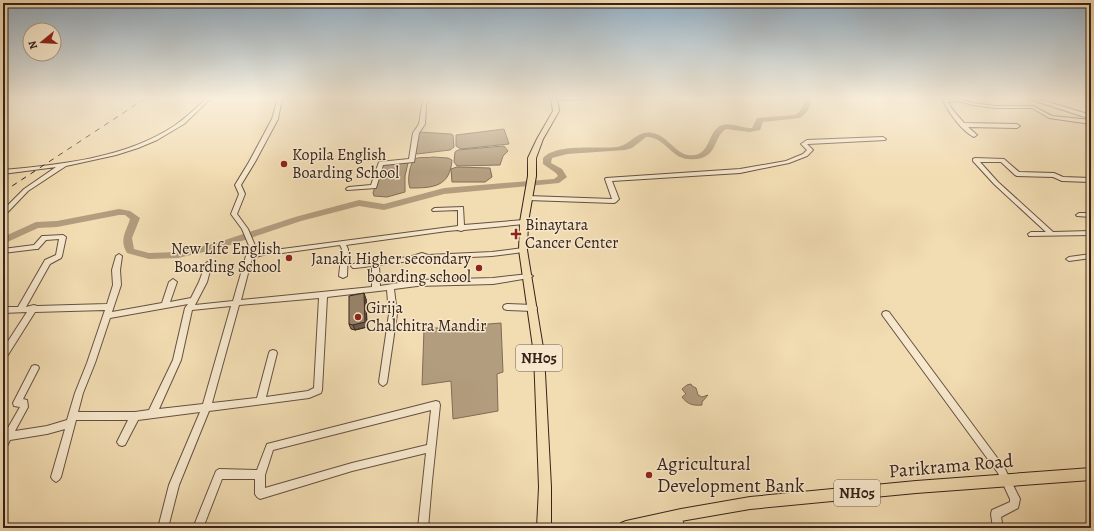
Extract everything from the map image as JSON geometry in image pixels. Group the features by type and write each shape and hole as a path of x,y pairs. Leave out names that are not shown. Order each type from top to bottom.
{"main road":[{"name":"NH05","path":"544,528 546,494 539,354 534,308 523,250 524,222 532,176 532,158 549,123"},
{"name":"Parikrama Road","path":"626,528 678,522 750,503 1005,480 1091,474"}],"street":[{"path":"3,172 65,164 130,149 172,131 183,123"},
{"path":"163,528 174,485 207,406 249,256 254,248 245,229 234,214 242,194 238,185 274,123"},
{"path":"349,189 374,187 381,163 412,161 416,133 422,123"},
{"path":"963,124 1017,126"},
{"path":"963,124 974,135"},
{"path":"529,194 614,201 616,199 608,179 740,171 783,163 800,157 810,150 804,144 808,142 883,139"},
{"path":"1051,233 988,176 975,160 1002,160 1017,174 1054,175 1062,179 1091,180"},
{"path":"3,214 26,190 65,164"},
{"path":"436,210 461,208 461,229"},
{"path":"1079,215 1091,216"},
{"path":"249,256 274,250 282,251 524,222"},
{"path":"1031,234 1091,233"},
{"path":"3,252 36,247 44,238 59,236 63,237 59,256 47,262 21,309"},
{"path":"342,243 345,249 343,276"},
{"path":"355,266 376,262 410,259 422,255 428,257 523,250"},
{"path":"56,477 79,393 117,285 116,270 118,256"},
{"path":"1069,258 1091,256"},
{"path":"376,262 376,289"},
{"path":"152,414 177,360 189,308 203,282 209,263"},
{"path":"189,308 376,289 418,283 493,281 528,276"},
{"path":"165,304 173,282"},
{"path":"383,382 393,314 390,287"},
{"path":"6,437 47,430 72,419 152,414 207,406 261,401 309,394 318,390 323,294"},
{"path":"107,316 193,300"},
{"path":"3,310 110,307"},
{"path":"507,307 534,308"},
{"path":"3,356 34,308"},
{"path":"886,314 1001,470 1015,499 1014,505 996,514 998,528"},
{"path":"261,401 273,353"},
{"path":"3,445 6,437 24,407 24,403 17,403 35,368"},
{"path":"424,528 430,448 436,405 270,447 260,475 260,494 352,467 430,448"},
{"path":"122,442 135,416"},
{"path":"198,528 219,474 260,475"}],"shaded area":[{"path":"504,129 509,144 461,149 456,146 456,135"},
{"path":"419,132 451,134 453,135 454,147 450,150 417,154 415,151"},
{"path":"504,146 508,151 503,156 500,165 457,166 454,162 455,152 458,150"},
{"path":"417,158 448,158 452,160 451,169 448,176 444,181 433,186 410,188 409,172 414,160"},
{"path":"402,162 408,163 405,176 405,192 387,197 374,196 373,193 382,164"},
{"path":"457,167 490,168 492,177 485,182 452,182 451,169"},
{"path":"501,323 503,372 497,374 498,411 453,419 451,381 422,385 424,329"},
{"path":"691,384 696,388 698,395 702,397 708,395 702,402 702,405 690,404 682,397 686,394 682,389"}],"building":[{"name":"Girija Chalchitra Mandir","path":"364,293 365,322 353,325 349,324 349,296"}],"waterway":[{"path":"3,241 36,225 57,224 119,212 127,213 135,218 127,238 130,251 149,256 178,255 218,246 298,219 359,203 384,207 444,191 556,181 563,177 559,171 547,164 547,158 549,156 567,151 625,148 644,135 648,134 659,137 682,155 694,157 707,152 720,129 724,127 732,127 754,130 757,128 759,123"}],"railway":[{"path":"3,192 108,123"}],"place":[{"name":"Kopila English Boarding School","path":"284,164"},
{"name":"Binaytara Cancer Center","path":"516,234"},
{"name":"New Life English Boarding School","path":"289,258"},
{"name":"Janaki Higher secondary boarding school","path":"479,268"},
{"name":"Girija Chalchitra Mandir","path":"358,317"},
{"name":"Agricultural Development Bank","path":"649,475"}]}
